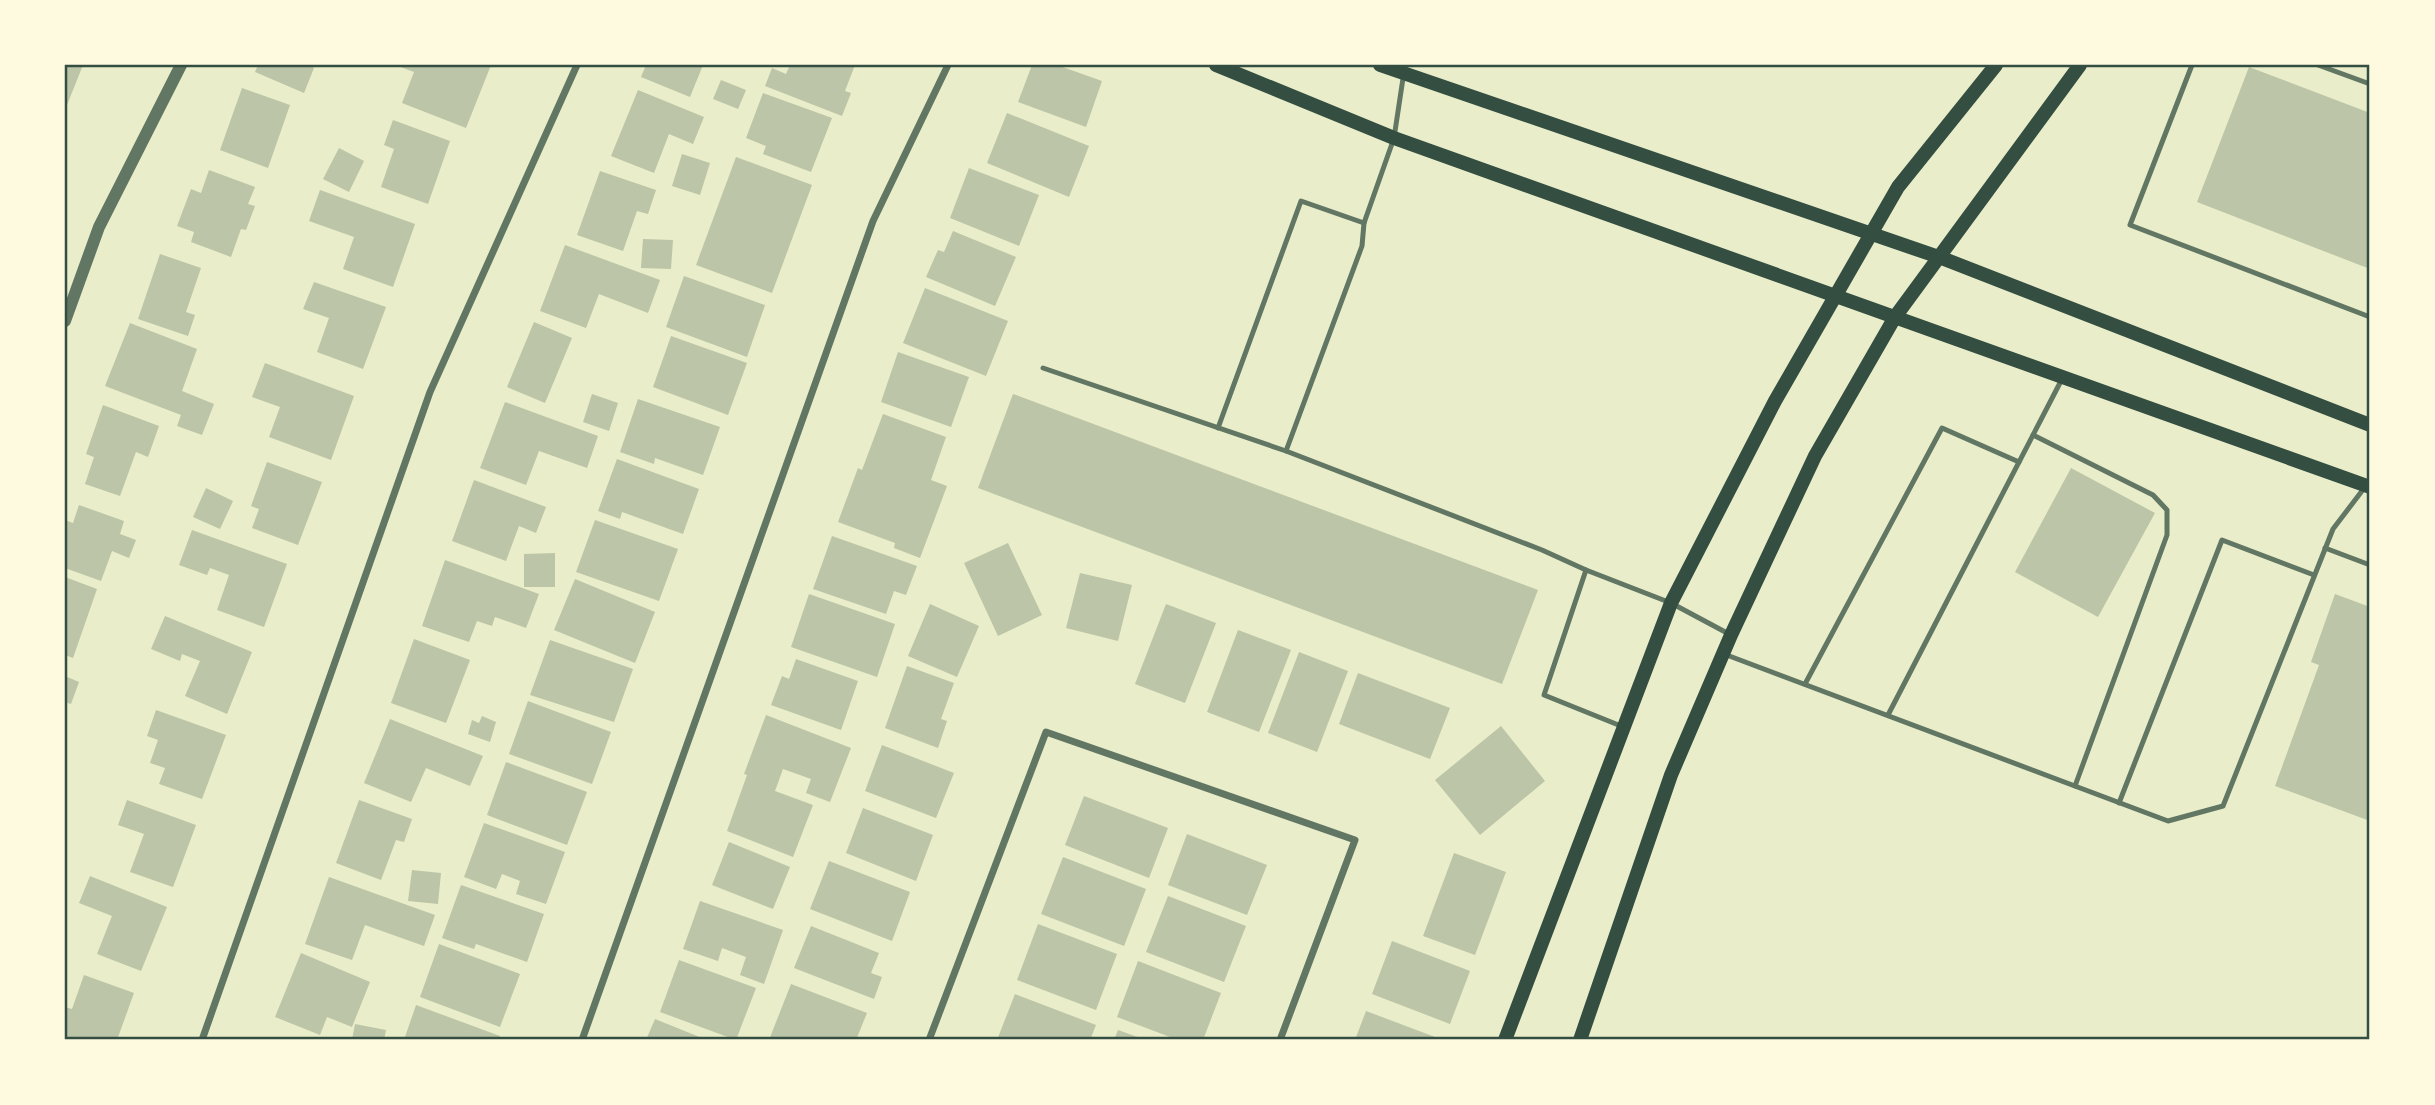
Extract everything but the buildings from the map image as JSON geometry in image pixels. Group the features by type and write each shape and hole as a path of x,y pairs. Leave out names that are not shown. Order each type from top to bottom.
{"main road":[{"path":"1216,65 1394,138 2063,377 2369,482"},
{"path":"1380,65 1404,69 1939,257 2370,425"},
{"path":"1505,1040 1671,603 1774,401 1898,187 1996,65"},
{"path":"1580,1040 1671,775 1731,635 1815,456 1895,317 2080,65"}],"street":[{"path":"65,321 99,227 181,65"},
{"path":"202,1040 430,392 577,65"},
{"path":"582,1040 873,220 948,65"},
{"path":"929,1040 1046,732 1355,840 1280,1040"}],"lane":[{"path":"2192,65 2130,225 2370,317"},
{"path":"2318,65 2370,84"},
{"path":"1286,451 1362,246 1364,223 1394,138 1404,69"},
{"path":"1218,428 1301,201 1364,223"},
{"path":"1043,368 1286,451 1542,550 1671,603 1731,635"},
{"path":"1888,715 2063,377"},
{"path":"1805,684 1942,428 2019,462"},
{"path":"2033,435 2153,495 2167,510 2167,535 2075,786"},
{"path":"1724,654 2168,821 2223,806 2333,529 2369,482"},
{"path":"2119,803 2222,540 2314,575"},
{"path":"2325,548 2370,565"},
{"path":"1587,570 1544,695 1624,727"}]}
